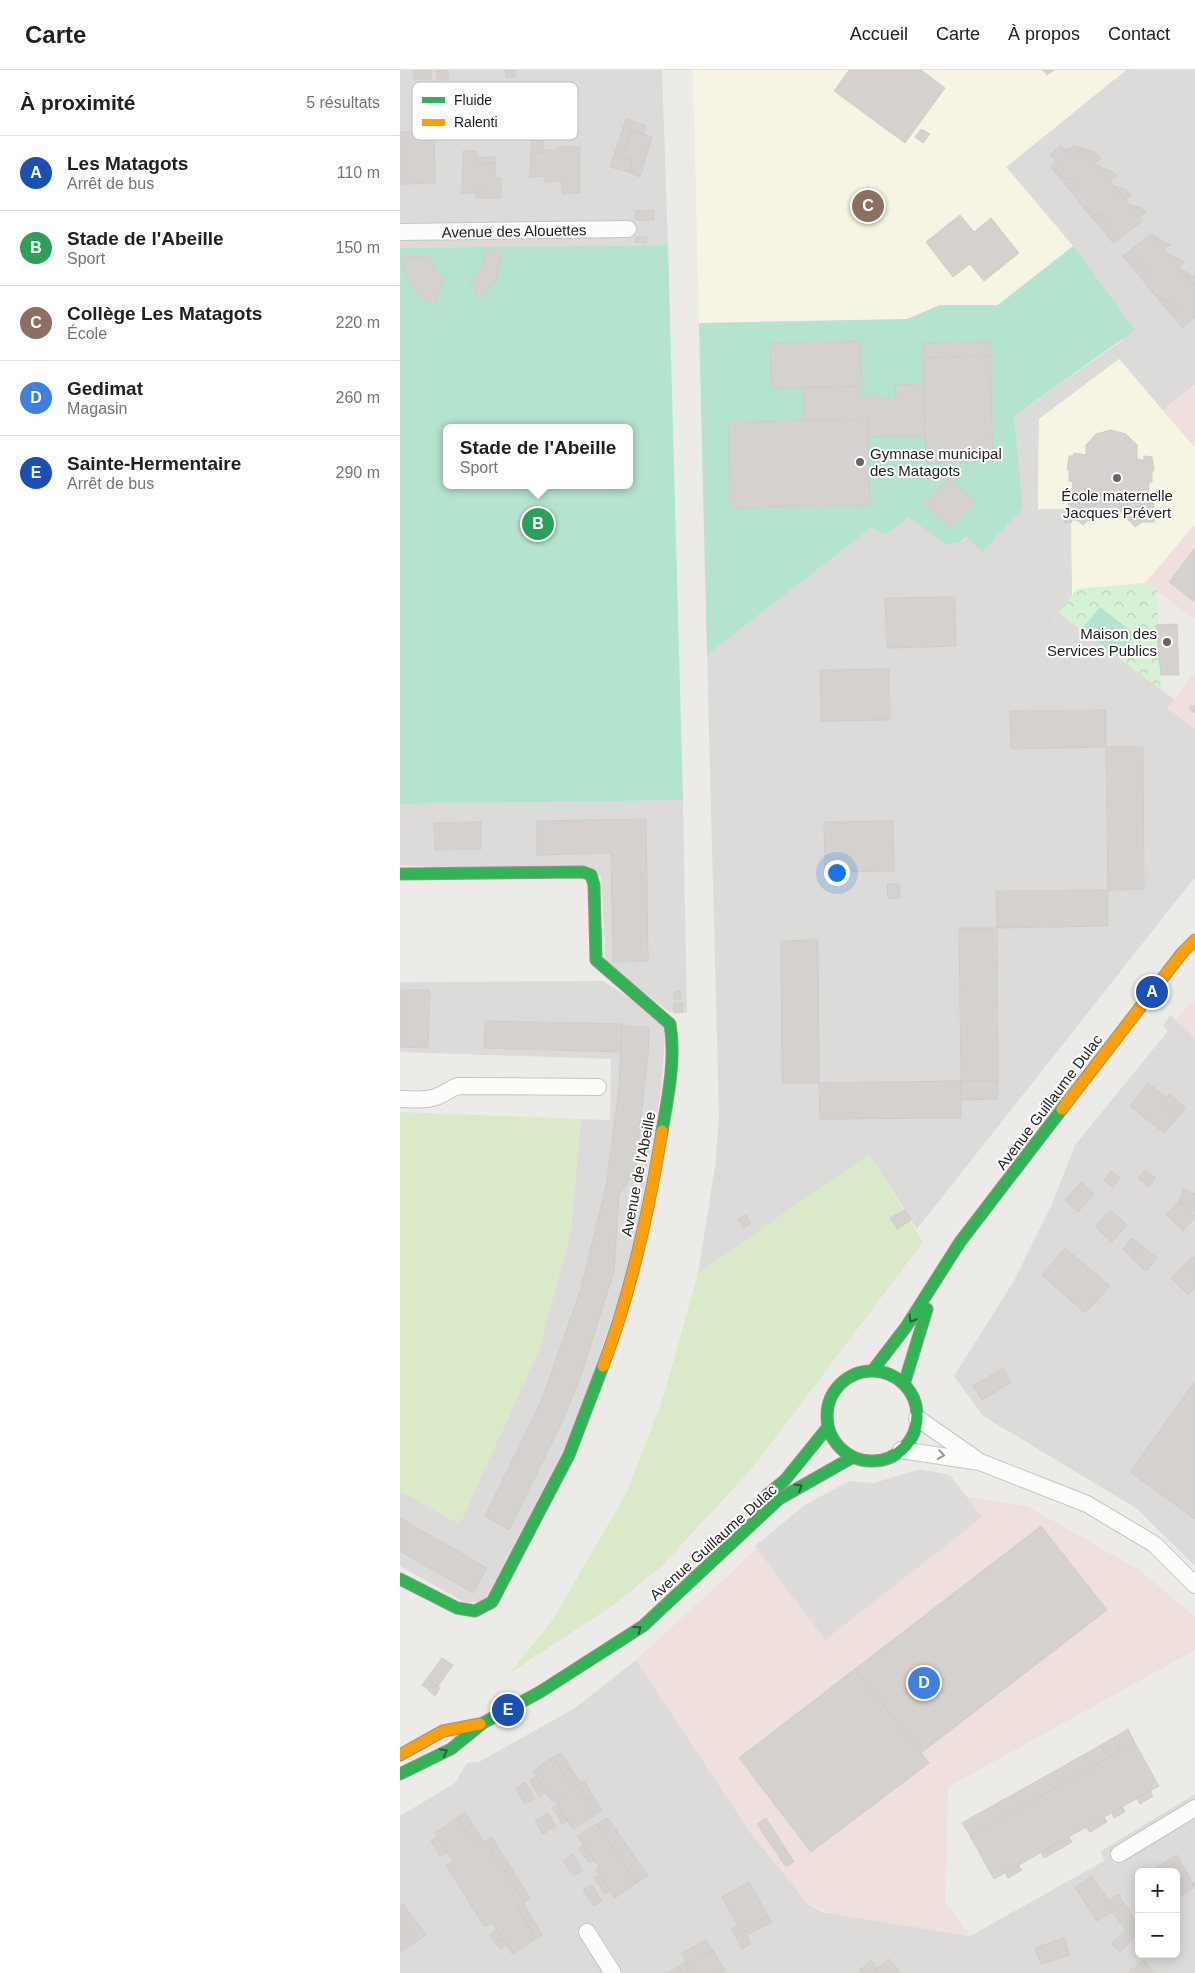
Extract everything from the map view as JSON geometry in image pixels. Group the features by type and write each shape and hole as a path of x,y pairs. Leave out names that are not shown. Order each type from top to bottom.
{"main road":[{"name":"Avenue de l'Abeille","path":"400,874 583,872 591,875 594,885 596,960 605,970 662,1015 670,1024 672,1036 668,1096 650,1204 617,1330 569,1455 492,1602 475,1611 456,1608 400,1579"},
{"name":"Avenue Guillaume Dulac","path":"1186,948 1195,929"},
{"name":"Avenue Guillaume Dulac","path":"873,1370 906,1327 960,1242 1186,948 1195,940"},
{"name":"Avenue Guillaume Dulac","path":"904,1384 938,1278"},
{"path":"873,1370 890,1374 904,1384 912,1394 917,1418 910,1441 902,1450 891,1457 866,1461 853,1457 842,1450 833,1439 828,1427 827,1413 836,1387 847,1378 859,1372 873,1370"},
{"name":"Avenue Guillaume Dulac","path":"754,1505 785,1480 828,1427"},
{"name":"Avenue Guillaume Dulac","path":"400,1774 451,1749 484,1723 540,1692 643,1626 779,1500 853,1457"},
{"name":"Avenue Guillaume Dulac","path":"597,1655 693,1563"},
{"name":"Avenue Guillaume Dulac","path":"400,1755 444,1731 484,1723"}],"street":[{"name":"Avenue des Alouettes","path":"400,232 628,229"},
{"path":"400,1099 425,1099 438,1096 458,1086 598,1087"},
{"path":"917,1418 980,1462"},
{"path":"902,1450 980,1462 1087,1504 1154,1544 1195,1585"},
{"path":"1119,1854 1195,1808"},
{"path":"587,1932 613,1973"}],"shaded area":[{"path":"400,70 662,70 668,245 400,248"},
{"path":"693,70 1126,70 1006,167 1073,246 999,305 940,305 907,319 699,323"},
{"path":"1126,70 1195,70 1195,384 1162,411 1119,359 1039,419 1038,509 984,570 1053,622 1059,613 1174,699 1168,708 1195,729 1195,877 917,1229 869,1155 698,1273 715,1167 719,1118 707,655 871,528 885,534 909,516 946,545 958,543 1023,508 1014,416 1123,340 1073,246 1006,167"},
{"name":"École maternelle Jacques Prévert","path":"1119,359 1195,448 1195,524 1145,583 1077,589 1072,596 1071,523 1064,523 1064,509 1038,509 1039,419"},
{"path":"1195,384 1195,448 1162,411"},
{"path":"1038,509 1064,509 1064,523 1071,523 1072,596 1052,622 1001,591 983,570"},
{"path":"1195,524 1195,619 1145,583"},
{"path":"1195,672 1195,729 1167,708"},
{"path":"683,800 687,1013 670,1012 606,964 601,876 400,865 400,804"},
{"path":"603,981 666,1022 661,1090 632,1259 574,1430 484,1602 464,1602 400,1566 400,1491 460,1524 570,1237 581,1119 610,1120 611,1059 400,1052 400,982"},
{"path":"1195,999 1195,1038 1175,1020"},
{"path":"1170,1015 1195,1038 1195,1566 1136,1508 983,1416 954,1376 1015,1279 1052,1204 1075,1145 1168,1031 1163,1026"},
{"path":"920,1469 950,1475 982,1517 825,1640 755,1546 806,1504 850,1481 874,1483"},
{"path":"874,1483 1027,1506 1141,1571 1195,1617 1195,1650 948,1787 945,1902 970,1936 834,1914 808,1904 750,1832 636,1660 774,1533"},
{"path":"636,1660 750,1832 808,1904 822,1912 970,1936 1104,1861 1101,1851 1195,1794 1195,1973 400,1973 400,1816 455,1783 467,1763 479,1762 575,1708"}],"green space":[{"path":"668,245 683,800 400,804 400,248"},
{"name":"Gymnase municipal des Matagots","path":"1073,246 1135,330 1014,416 1023,508 982,552 966,537 958,543 946,545 909,517 885,534 871,528 707,655 699,323 907,319 940,305 998,305"},
{"path":"1145,583 1157,591 1161,690 1059,613 1077,589"},
{"path":"1100,607 1136,635 1118,657 1081,630"},
{"path":"400,1112 581,1119 570,1237 539,1351 460,1524 400,1491"},
{"path":"869,1154 923,1242 754,1466 662,1566 612,1606 510,1673 552,1621 627,1492 664,1395 698,1273"}],"building":[{"path":"431,70 431,79 414,80 414,71"},
{"path":"437,70 448,70 448,80 437,80"},
{"path":"505,70 514,70 515,77 506,78"},
{"path":"849,70 921,70 945,88 905,143 834,91"},
{"path":"1043,70 1054,70 1047,75"},
{"path":"626,119 646,126 644,134 631,130 623,156 632,160 629,172 610,167"},
{"path":"921,129 930,134 923,143 915,137"},
{"path":"631,130 652,137 640,177 629,172 632,160 623,156"},
{"path":"400,132 412,132 412,140 434,140 435,183 400,184"},
{"path":"531,140 543,140 543,153 531,153"},
{"path":"1061,145 1071,158 1083,148 1142,221 1113,243 1102,229 1110,223 1102,213 1097,217 1083,207 1072,193 1079,187 1071,177 1067,180 1054,171 1060,166 1050,155"},
{"path":"1074,146 1083,148 1071,158 1065,150"},
{"path":"557,147 580,147 580,193 562,194 562,181 545,182 545,176 530,177 531,153 543,153 543,150 557,150"},
{"path":"1083,148 1094,152 1101,158 1095,163"},
{"path":"463,151 476,151 477,164 495,163 495,178 501,178 501,198 483,198 482,190 476,190 476,193 462,193"},
{"path":"495,157 495,163 477,164 477,158"},
{"path":"1056,162 1060,166 1054,171 1050,166"},
{"path":"1098,166 1112,172 1117,176 1110,181"},
{"path":"1054,171 1067,180 1071,177 1079,187 1072,193"},
{"path":"1114,186 1125,189 1132,195 1125,200"},
{"path":"476,190 482,190 483,198 476,198"},
{"path":"1129,205 1140,207 1146,212 1139,217"},
{"path":"1083,207 1097,217 1102,213 1110,223 1102,229"},
{"path":"654,210 654,220 635,220 635,211"},
{"path":"960,215 974,232 991,218 1019,253 984,281 970,264 953,277 926,242"},
{"path":"1151,234 1170,245 1164,249"},
{"path":"1151,234 1195,287 1195,317 1182,328 1171,314 1178,309 1170,299 1166,302 1152,292 1141,278 1148,272 1139,263 1136,265 1123,256"},
{"path":"635,237 647,237 646,243 635,242"},
{"path":"485,251 501,251 501,259 496,280 479,299 470,282 483,265"},
{"path":"1167,253 1185,262 1178,267"},
{"path":"402,256 430,256 434,270 445,279 434,305 422,298 413,289 405,273"},
{"path":"1123,256 1136,265 1139,263 1148,272 1141,278"},
{"path":"1181,269 1195,277 1194,286"},
{"path":"1152,292 1166,302 1170,299 1178,309 1171,314"},
{"path":"860,341 862,386 771,388 770,343"},
{"path":"990,341 990,356 923,358 923,343"},
{"path":"990,356 993,461 926,463 923,358"},
{"path":"924,384 925,436 868,437 868,419 804,421 803,388 862,386 862,399 866,399 866,395 881,395 881,399 896,399 895,385"},
{"path":"868,419 870,505 730,508 728,422"},
{"path":"1111,430 1126,434 1137,445 1137,459 1144,460 1144,456 1152,457 1154,471 1152,471 1152,482 1149,482 1148,500 1154,500 1154,509 1157,509 1154,522 1142,522 1135,527 1117,508 1104,507 1083,525 1077,520 1072,520 1071,523 1064,523 1064,509 1068,509 1069,498 1072,497 1073,482 1069,481 1069,469 1067,470 1069,456 1073,456 1074,453 1086,455 1086,445 1096,434"},
{"path":"948,478 975,502 949,528 924,504"},
{"path":"1195,548 1195,602 1169,582"},
{"path":"955,597 956,646 887,648 885,598"},
{"name":"Maison des Services Publics","path":"1177,624 1179,675 1161,675 1156,625"},
{"path":"889,669 890,720 821,721 820,670"},
{"path":"1192,705 1195,707 1195,713 1189,709"},
{"path":"1106,710 1106,747 1011,749 1010,711"},
{"path":"1106,747 1143,747 1144,889 1108,890"},
{"path":"646,819 648,961 613,962 611,853 537,855 537,821"},
{"path":"893,821 894,871 825,872 824,822"},
{"path":"481,822 481,849 435,850 434,823"},
{"path":"887,884 900,884 900,898 888,899"},
{"path":"1108,890 1108,926 997,928 996,891"},
{"path":"959,928 997,928 998,1081 961,1081"},
{"path":"818,940 819,1083 782,1083 781,941"},
{"path":"400,990 430,990 428,1048 400,1047"},
{"path":"680,991 681,999 674,999 674,992"},
{"path":"674,1003 683,1003 683,1012 674,1013"},
{"path":"485,1021 622,1024 621,1052 484,1048"},
{"path":"622,1026 649,1027 648,1055 635,1170 619,1195 614,1271 583,1369 564,1418 509,1530 485,1516 541,1402 581,1289 607,1181 619,1087"},
{"path":"961,1081 998,1081 998,1099 961,1100"},
{"path":"961,1081 961,1118 820,1119 819,1083"},
{"path":"1148,1083 1167,1098 1163,1102 1179,1116 1164,1133 1130,1106"},
{"path":"1170,1094 1185,1108 1179,1116 1163,1102"},
{"path":"1145,1170 1156,1178 1149,1187 1138,1178"},
{"path":"1111,1171 1120,1178 1113,1187 1104,1180"},
{"path":"1081,1182 1094,1194 1078,1212 1065,1200"},
{"path":"1184,1189 1195,1194 1195,1206 1192,1213 1179,1201"},
{"path":"1179,1201 1195,1217 1183,1231 1166,1214"},
{"path":"905,1210 911,1220 897,1229 890,1218"},
{"path":"1110,1210 1127,1225 1112,1242 1095,1227"},
{"path":"746,1215 751,1223 743,1228 738,1219"},
{"path":"1132,1238 1141,1245 1132,1257 1123,1249"},
{"path":"1141,1245 1157,1258 1146,1271 1131,1258"},
{"path":"1065,1248 1110,1286 1085,1313 1042,1275"},
{"path":"1194,1256 1195,1263 1191,1267 1187,1262"},
{"path":"1187,1262 1191,1267 1195,1263 1195,1288 1188,1295 1171,1278"},
{"path":"1003,1368 1011,1382 982,1400 973,1386"},
{"path":"1195,1381 1195,1519 1130,1472"},
{"path":"400,1518 487,1568 473,1593 400,1551"},
{"path":"1041,1526 1107,1610 921,1753 855,1669"},
{"path":"442,1658 453,1665 438,1686 433,1683 428,1689 422,1685"},
{"path":"855,1669 929,1763 811,1852 739,1758"},
{"path":"433,1683 440,1688 435,1696 428,1690"},
{"path":"1128,1729 1135,1743 1120,1751 1113,1738"},
{"path":"1113,1738 1120,1751 1108,1758 1101,1745"},
{"path":"1135,1743 1159,1786 994,1879 970,1836"},
{"path":"1101,1745 1108,1758 970,1836 962,1823"},
{"path":"561,1753 571,1768 563,1772 553,1757"},
{"path":"553,1757 573,1788 552,1802 533,1771"},
{"path":"571,1768 581,1783 573,1788 563,1772"},
{"path":"536,1776 546,1793 539,1797 530,1780"},
{"path":"584,1781 593,1796 586,1800 577,1785"},
{"path":"525,1782 535,1798 525,1804 516,1788"},
{"path":"577,1785 595,1815 573,1829 555,1800"},
{"path":"1150,1791 1153,1796 1140,1804 1137,1798"},
{"path":"593,1796 602,1810 595,1815 586,1800"},
{"path":"558,1804 563,1813 558,1817 552,1808"},
{"path":"1122,1806 1125,1812 1114,1818 1112,1813"},
{"path":"465,1812 473,1825 465,1830 457,1818"},
{"path":"547,1813 556,1826 543,1834 535,1821"},
{"path":"563,1813 568,1820 562,1824 558,1817"},
{"path":"1104,1817 1107,1822 1090,1832 1086,1827"},
{"path":"457,1818 476,1847 485,1841 524,1902 516,1907 536,1939 512,1954 492,1922 485,1927 446,1866 453,1861 435,1833"},
{"path":"608,1818 648,1876 636,1883 597,1824"},
{"path":"766,1818 794,1862 786,1867 757,1824"},
{"path":"597,1824 636,1883 615,1898 596,1870 600,1868 577,1836"},
{"path":"473,1825 484,1842 476,1847 465,1830"},
{"path":"437,1837 447,1852 440,1856 431,1841"},
{"path":"492,1837 511,1868 505,1872 485,1841"},
{"path":"1069,1837 1072,1842 1044,1858 1041,1852"},
{"path":"584,1845 594,1860 589,1863 579,1849"},
{"path":"572,1854 583,1870 574,1876 563,1861"},
{"path":"1177,1855 1195,1887 1180,1896 1180,1868 1156,1868"},
{"path":"1018,1865 1022,1870 1008,1878 1005,1872"},
{"path":"511,1868 530,1898 524,1902 505,1872"},
{"path":"600,1875 610,1891 605,1894 594,1878"},
{"path":"1092,1876 1115,1910 1097,1921 1075,1887"},
{"path":"749,1882 768,1916 736,1937 731,1929 738,1926 722,1897"},
{"path":"592,1885 602,1901 594,1906 583,1890"},
{"path":"1118,1894 1124,1903 1115,1910 1109,1901"},
{"path":"523,1903 532,1918 526,1922 516,1907"},
{"path":"1124,1903 1135,1920 1135,1937 1120,1952 1111,1944 1126,1930 1112,1912"},
{"path":"403,1904 426,1935 416,1942 404,1925 401,1927 400,1925 400,1906"},
{"path":"768,1916 772,1922 747,1935 751,1944 742,1949 736,1937"},
{"path":"532,1918 542,1935 536,1939 526,1922"},
{"path":"400,1925 401,1927 404,1925 416,1942 400,1952"},
{"path":"497,1930 502,1938 495,1942 490,1934"},
{"path":"502,1938 506,1945 500,1949 495,1942"},
{"path":"1064,1938 1070,1955 1041,1964 1035,1948"},
{"path":"706,1940 713,1951 700,1958 693,1947"},
{"path":"693,1947 700,1958 713,1951 726,1972 688,1973 691,1971 681,1954"},
{"path":"889,1959 901,1973 873,1973 878,1968"},
{"path":"871,1960 878,1968 873,1973 857,1973"},
{"path":"1144,1960 1155,1973 1128,1973"},
{"path":"685,1962 691,1971 688,1973 683,1973 679,1967"},
{"path":"679,1967 683,1973 669,1973 669,1972"}],"traffic: fast":[{"path":"400,874 583,872 591,875 594,885 596,960 670,1024 672,1064 662,1131"},
{"path":"873,1370 906,1327 960,1242 1062,1109"},
{"path":"904,1384 927,1309"},
{"path":"400,1579 457,1608 475,1611 492,1602 569,1455 603,1366"},
{"path":"872,1371 889,1374 904,1384 914,1399 917,1416 914,1433 904,1448 889,1458 872,1461 855,1458 840,1448 830,1433 827,1416 830,1399 840,1384 855,1374 872,1371"},
{"path":"767,1495 785,1480 828,1427"},
{"path":"400,1774 451,1749 483,1723 540,1692 643,1626 779,1499 853,1457"}],"traffic: slow":[{"path":"1062,1109 1182,953 1195,940"},
{"path":"603,1366 631,1279 651,1191 662,1131"},
{"path":"400,1755 443,1731 480,1724"}],"place":[{"name":"Collège Les Matagots","path":"868,206"},
{"name":"Gymnase municipal des Matagots","path":"860,462"},
{"name":"École maternelle Jacques Prévert","path":"1117,478"},
{"name":"Stade de l'Abeille","path":"538,524"},
{"name":"Maison des Services Publics","path":"1167,642"},
{"name":"Les Matagots","path":"1152,992"},
{"name":"Gedimat","path":"924,1683"},
{"name":"Sainte-Hermentaire","path":"508,1710"}]}
